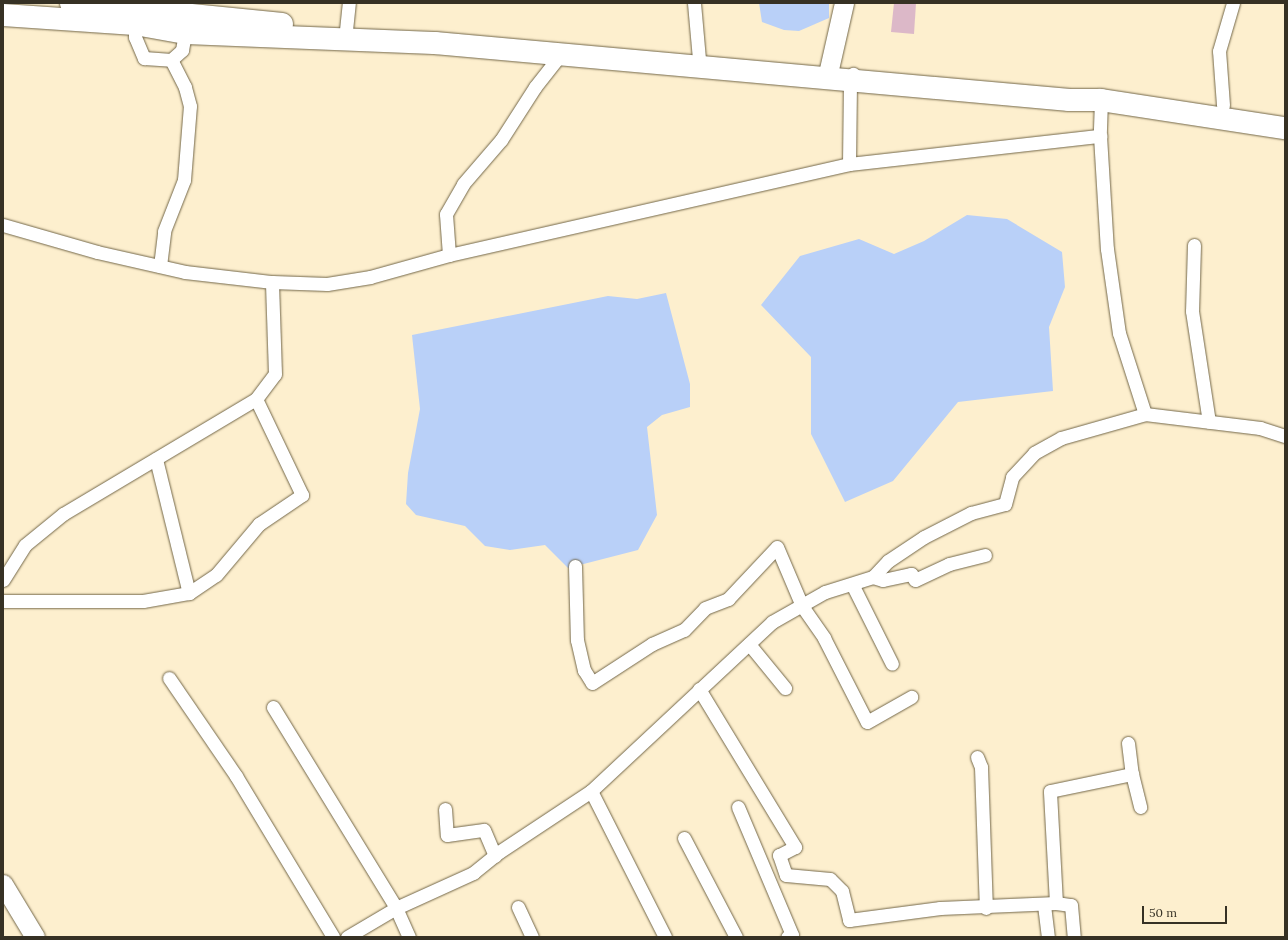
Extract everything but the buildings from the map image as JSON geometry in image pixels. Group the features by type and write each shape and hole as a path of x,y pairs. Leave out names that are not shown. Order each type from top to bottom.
{"highway":[{"path":"71,3 135,17 187,24 852,76 1179,99 1285,117"},
{"path":"3,15 135,17"},
{"path":"187,24 346,30 552,43 700,59 828,69 852,76 1069,100 1101,100 1285,128"}],"street":[{"path":"346,30 349,3"},
{"path":"694,3 700,59"},
{"path":"828,69 844,3"},
{"path":"1223,106 1219,51 1233,3"},
{"path":"135,17 135,37 144,58 171,60 182,50 187,24"},
{"path":"449,255 446,214 463,184 501,140 535,87 562,54"},
{"path":"160,266 164,231 184,180 190,106 186,87 171,60"},
{"path":"849,164 852,76"},
{"path":"1101,100 1100,136 1107,249 1119,333 1145,414"},
{"path":"3,225 97,252 160,266 272,282 327,284 370,277 449,255 849,164 1100,136"},
{"path":"1194,245 1192,311 1209,422"},
{"path":"3,580 25,545 63,514 256,399 275,374 272,282"},
{"path":"3,601 143,601 189,593 216,575 259,524 302,495 256,399"},
{"path":"347,937 396,908 473,873 494,856 591,791 772,622 825,592 873,577 888,561 924,537 971,513 1005,504 1012,477 1034,453 1061,438 1145,414 1260,428 1285,436"},
{"path":"156,459 189,593"},
{"path":"575,566 577,640 584,670 592,684 652,644 684,630 705,608 728,599 777,547 802,606 824,638 867,722 911,697"},
{"path":"873,577 883,580 911,574 915,580 949,564 985,555"},
{"path":"852,584 892,664"},
{"path":"749,644 785,688"},
{"path":"169,678 236,776 333,937"},
{"path":"699,690 795,847 779,855 786,875 830,879 842,891 849,920 940,908 986,908 1050,904 1070,905 1074,937"},
{"path":"273,707 396,908 409,937"},
{"path":"1128,743 1132,774 1140,807"},
{"path":"977,757 981,767 986,908"},
{"path":"1048,936 1050,904 1050,792 1132,774"},
{"path":"591,791 664,937"},
{"path":"738,807 792,935 787,937"},
{"path":"445,809 447,835 484,830 494,856"},
{"path":"684,838 736,937"},
{"path":"3,884 35,937"},
{"path":"518,907 532,937"}],"water":[{"path":"759,3 829,3 829,18 799,31 784,30 762,22"},
{"path":"967,215 1007,219 1062,252 1065,287 1049,327 1053,391 958,402 893,481 845,502 811,434 811,357 761,305 800,256 859,239 894,254 924,241"},
{"path":"666,293 690,384 690,407 662,415 647,427 657,515 638,550 568,568 545,545 510,550 485,546 465,526 416,515 406,504 408,473 420,409 412,335 608,296 637,299"}]}
